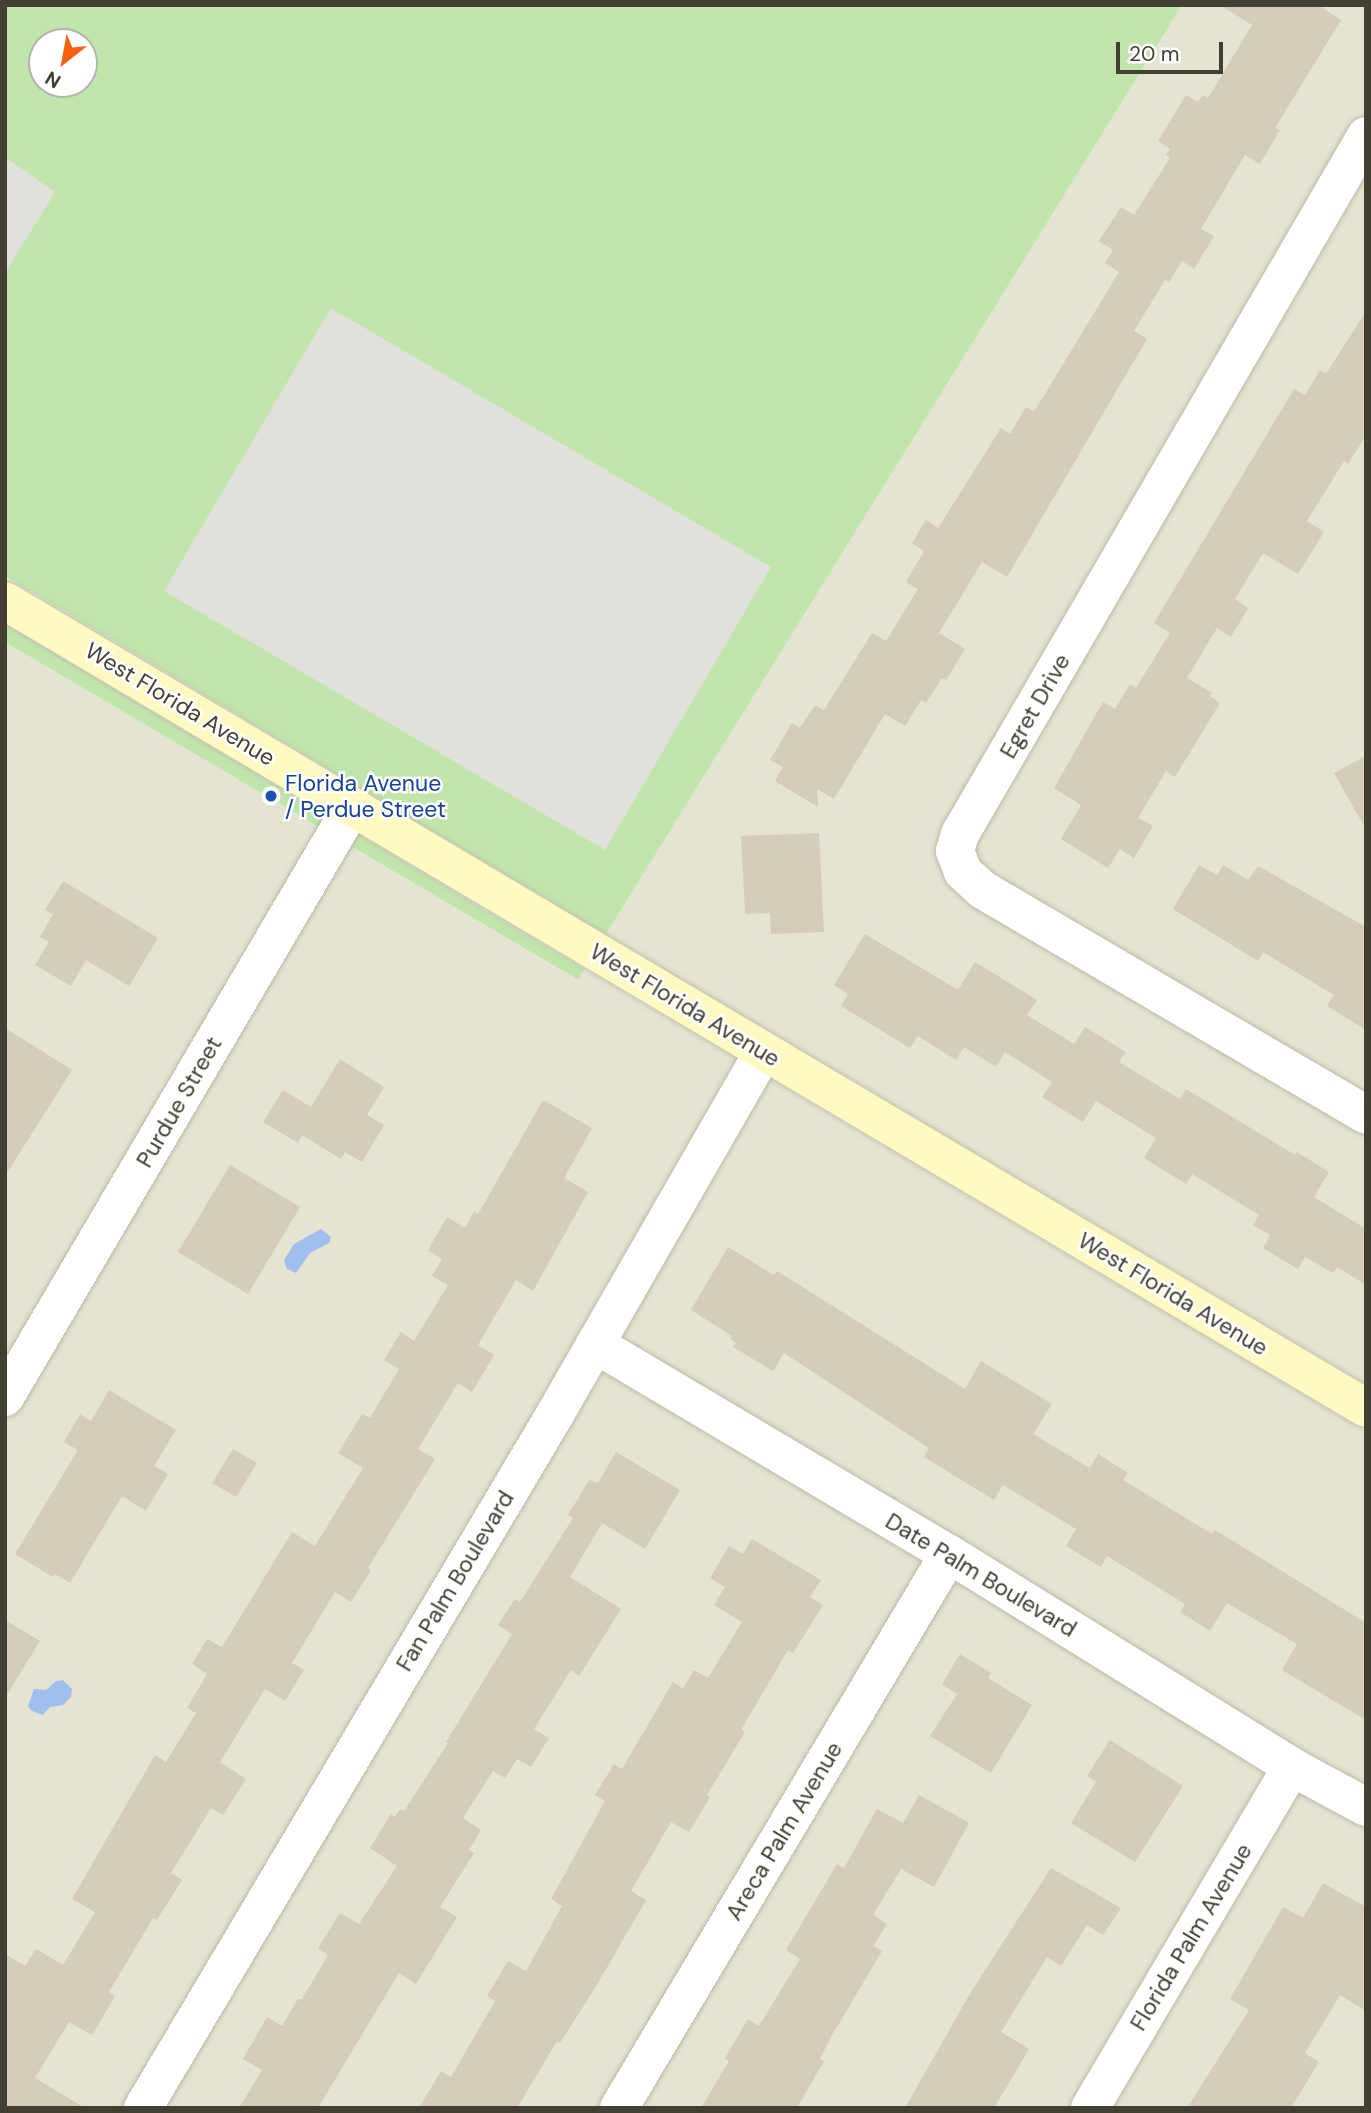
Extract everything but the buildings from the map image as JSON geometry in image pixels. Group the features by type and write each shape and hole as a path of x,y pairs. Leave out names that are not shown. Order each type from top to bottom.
{"street":[{"name":"Egret Drive","path":"1366,136 960,834 955,851 963,872 983,890 1366,1115"},
{"name":"West Florida Avenue","path":"5,601 1366,1408"},
{"name":"Purdue Street","path":"5,1397 352,807"},
{"name":"Fan Palm Boulevard","path":"143,2108 595,1344 763,1052"},
{"name":"Date Palm Boulevard","path":"595,1344 949,1554 1292,1767 1366,1807"},
{"name":"Areca Palm Avenue","path":"619,2108 949,1554"},
{"name":"Florida Palm Avenue","path":"1090,2108 1292,1767"}],"shaded area":[{"path":"1182,5 1366,5 1366,1384 606,934"},
{"path":"5,157 55,192 5,273"},
{"path":"331,308 771,567 605,850 164,591"},
{"path":"5,642 577,980 584,969 1366,1432 1366,2108 5,2108"}],"green space":[{"path":"5,5 1182,5 606,934 5,576"},
{"path":"5,624 584,969 578,980 5,642"}],"water":[{"path":"321,1229 331,1237 329,1243 310,1253 296,1273 287,1269 284,1260 294,1244"},
{"path":"63,1680 72,1689 71,1697 63,1705 50,1707 43,1715 32,1711 28,1706 34,1689 46,1690 56,1681"}],"place":[{"name":"Florida Avenue / Perdue Street","path":"271,796"}]}
